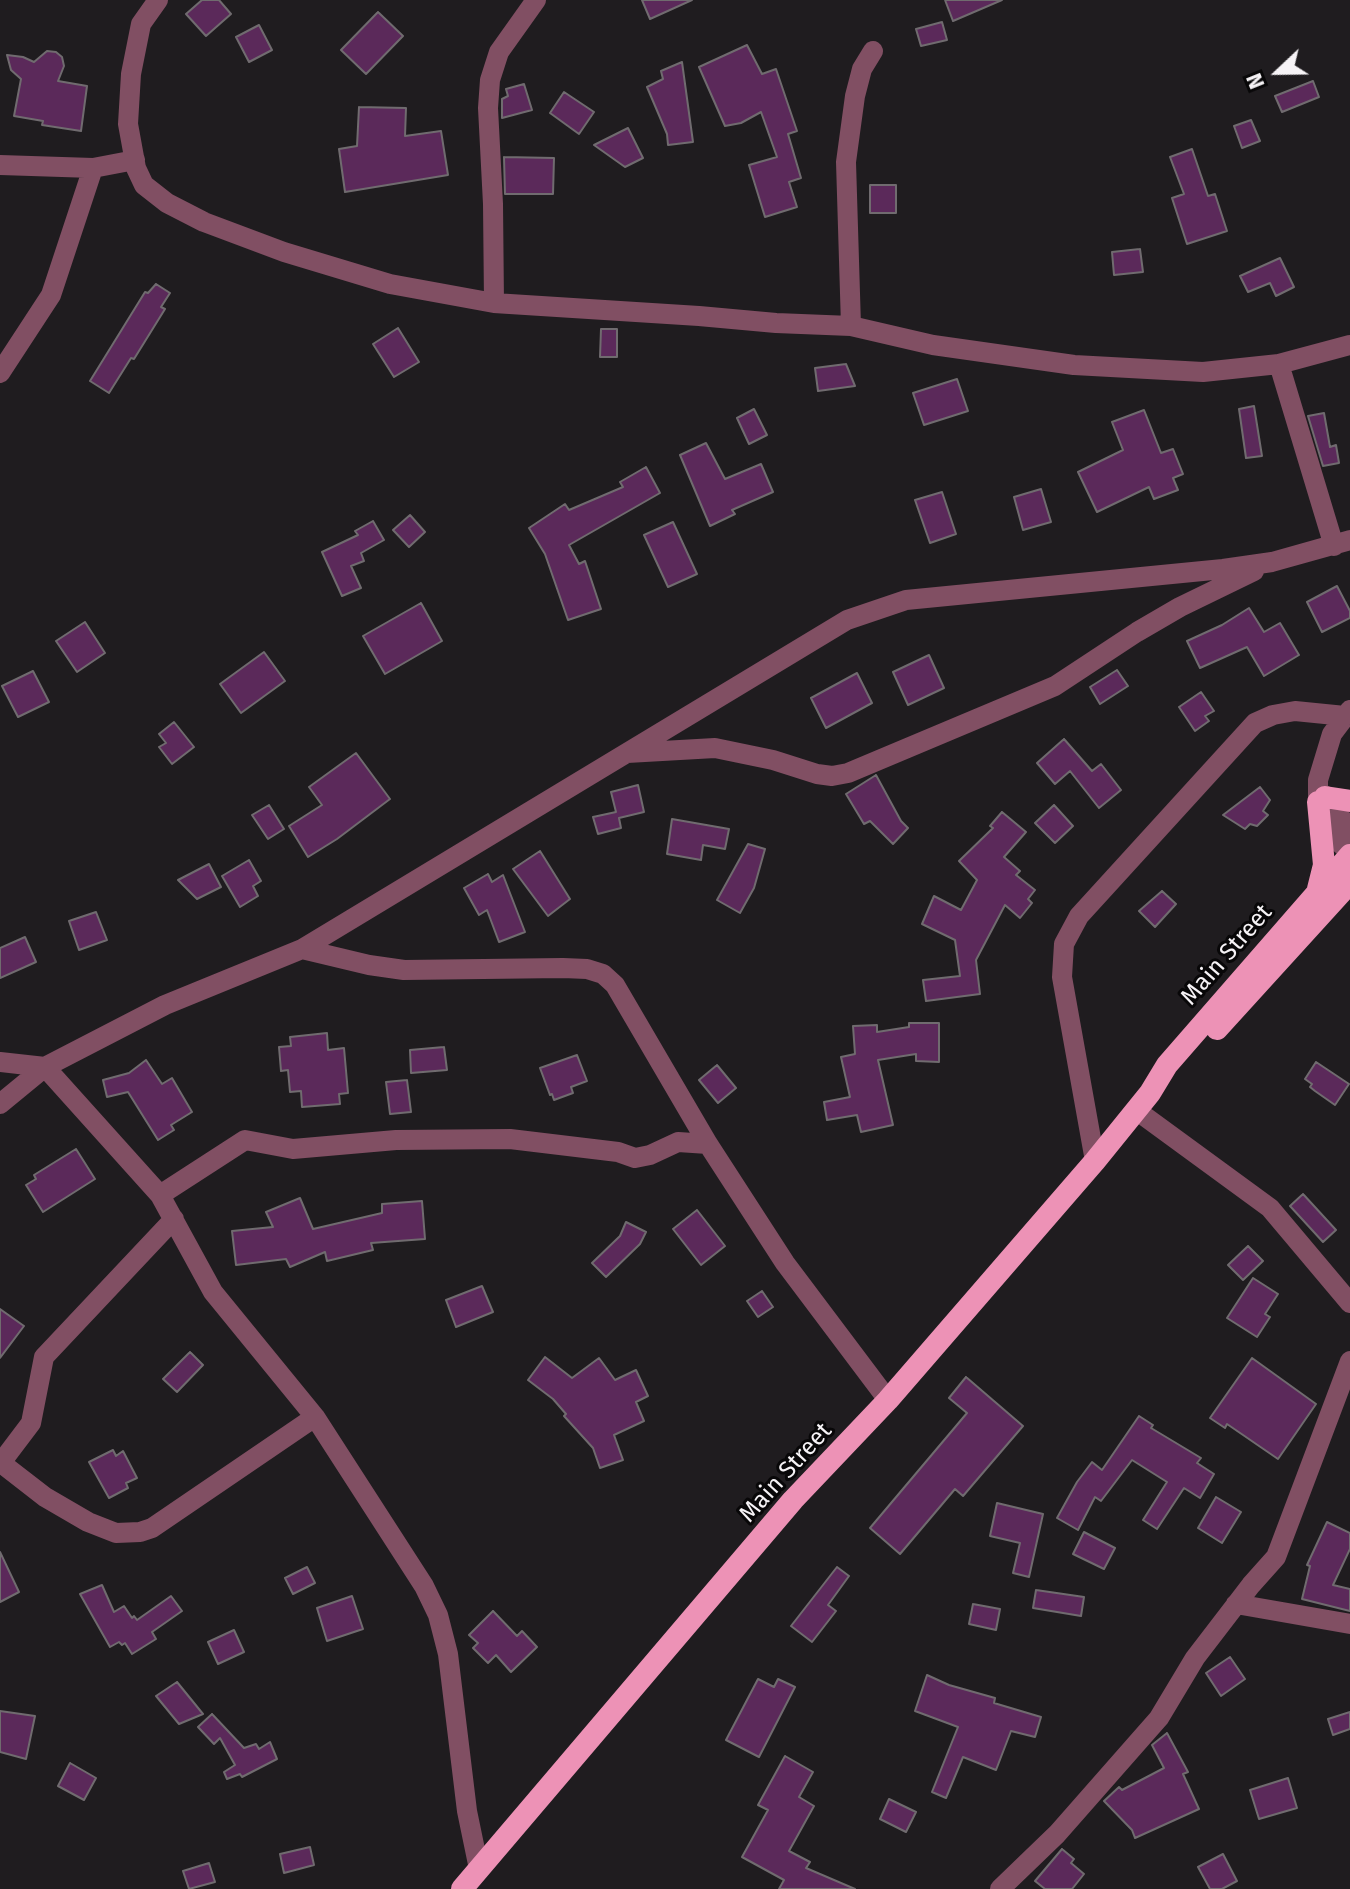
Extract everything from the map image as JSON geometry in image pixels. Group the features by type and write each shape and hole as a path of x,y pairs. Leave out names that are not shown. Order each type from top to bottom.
{"highway":[{"path":"1318,890 1324,865 1320,793 1350,801"},
{"name":"Main Street","path":"462,1889 793,1500 888,1400 1095,1161 1143,1102 1167,1065 1350,854"},
{"name":"Main Street","path":"1143,1102 1175,1075 1350,883"}],"street":[{"path":"158,0 141,24 131,74 128,124 144,185 167,203 204,222 284,252 390,284 494,303 851,326 933,345 1074,365 1203,372 1279,364 1350,345"},
{"path":"494,303 488,108 490,80 499,52 536,0"},
{"path":"851,326 846,162 855,96 862,69 873,51"},
{"path":"0,165 93,168 135,160"},
{"path":"0,373 51,295 93,168"},
{"path":"0,1104 45,1067 165,1005 302,949 847,620 906,600 1223,569 1272,562 1342,543 1279,364"},
{"path":"622,754 715,748 773,760 817,774 832,776 848,773 1055,686 1180,607 1272,562"},
{"path":"1095,1161 1062,977 1064,944 1079,916 1255,723 1273,715 1295,711 1347,713"},
{"path":"1347,713 1332,734 1320,793 1329,830 1350,854"},
{"path":"1320,793 1350,830"},
{"path":"302,949 404,970 563,968 587,969 603,974 615,985 708,1144 785,1263 888,1400"},
{"path":"0,1062 45,1067 160,1195 213,1292 315,1417 424,1586 438,1615 448,1654 467,1811 479,1869"},
{"path":"1143,1102 1270,1208 1350,1303"},
{"path":"160,1195 245,1140 293,1149 396,1140 510,1139 618,1152 635,1158 650,1155 678,1142 708,1144"},
{"path":"174,1219 44,1357 31,1423 0,1464 45,1497 88,1522 116,1533 140,1532 152,1528 315,1417"},
{"path":"1000,1889 1057,1834 1159,1718 1195,1658 1276,1557 1350,1361"},
{"path":"1236,1604 1350,1624"}],"building":[{"path":"202,0 219,0 231,14 206,36 186,14"},
{"path":"642,0 692,0 650,19"},
{"path":"945,0 1002,0 953,21"},
{"path":"378,12 403,36 366,74 341,50"},
{"path":"942,22 947,40 921,46 916,29"},
{"path":"259,25 272,50 249,62 236,37"},
{"path":"747,45 762,74 776,69 797,131 788,134 801,178 789,182 797,207 765,217 749,165 777,157 761,112 741,123 725,126 699,67"},
{"path":"47,51 56,52 62,57 64,66 58,81 87,86 81,131 42,125 43,121 14,116 21,79 11,70 7,55 34,62"},
{"path":"682,62 693,142 668,145 667,134 647,87 663,79 661,71"},
{"path":"1313,81 1319,97 1282,112 1275,96"},
{"path":"524,84 532,110 502,118 502,99 508,96 506,89"},
{"path":"564,92 594,112 579,134 550,113"},
{"path":"359,107 406,108 405,136 441,131 448,175 345,192 339,149 357,146"},
{"path":"1251,120 1260,141 1242,148 1234,126"},
{"path":"628,128 643,158 625,167 594,145"},
{"path":"1192,149 1208,196 1215,194 1227,231 1187,244 1172,198 1184,194 1170,157"},
{"path":"504,157 554,158 553,194 505,194"},
{"path":"870,185 896,185 896,213 870,213"},
{"path":"1140,249 1143,272 1114,275 1112,252"},
{"path":"1280,258 1294,287 1276,296 1270,283 1248,292 1240,276"},
{"path":"156,284 170,293 161,307 165,309 109,393 90,381 145,292 148,293"},
{"path":"398,328 419,362 394,377 373,344"},
{"path":"601,329 617,329 617,357 600,357"},
{"path":"846,364 855,386 818,391 815,368"},
{"path":"957,379 968,411 924,425 913,393"},
{"path":"1254,406 1262,456 1246,458 1239,409"},
{"path":"754,409 767,435 749,444 737,418"},
{"path":"1144,410 1161,453 1173,449 1183,474 1173,478 1178,490 1154,499 1149,487 1097,512 1078,472 1123,450 1112,422"},
{"path":"1324,413 1330,447 1336,445 1339,463 1323,466 1308,416"},
{"path":"706,443 725,479 761,464 773,492 732,510 735,514 710,526 680,455"},
{"path":"646,467 660,493 569,545 579,564 585,561 601,609 568,620 545,554 529,528 565,504 569,510 623,487 620,482"},
{"path":"1041,489 1051,522 1023,530 1014,497"},
{"path":"942,492 956,534 930,543 915,500"},
{"path":"410,515 425,532 409,547 393,530"},
{"path":"373,521 384,540 361,553 364,561 351,566 361,588 342,596 322,552 358,535 355,531"},
{"path":"673,522 697,574 668,587 644,535"},
{"path":"1337,586 1350,611 1350,618 1322,632 1307,602"},
{"path":"421,603 442,641 385,674 363,636"},
{"path":"1249,608 1264,632 1280,623 1299,655 1264,676 1247,647 1200,668 1187,641"},
{"path":"85,622 105,653 77,672 56,641"},
{"path":"264,652 285,681 241,713 220,684"},
{"path":"929,655 944,688 908,705 893,672"},
{"path":"1117,670 1128,686 1100,704 1090,687"},
{"path":"33,671 49,702 18,717 2,686"},
{"path":"857,673 872,703 826,728 811,698"},
{"path":"1201,692 1214,711 1205,716 1209,721 1195,731 1179,707"},
{"path":"174,722 194,747 172,764 159,747 166,743 159,734"},
{"path":"1064,739 1092,771 1101,764 1121,790 1099,808 1070,771 1055,784 1037,763"},
{"path":"356,753 390,799 308,857 289,826 322,805 309,787"},
{"path":"876,775 908,828 893,844 870,821 864,824 846,794"},
{"path":"638,785 644,812 619,818 621,828 598,834 593,817 616,812 611,792"},
{"path":"1260,787 1270,800 1263,811 1268,815 1257,826 1250,824 1245,829 1223,815"},
{"path":"269,805 284,829 268,839 252,815"},
{"path":"1054,805 1073,826 1055,843 1035,823"},
{"path":"1002,812 1026,832 1004,857 1020,871 1016,875 1035,890 1028,899 1032,903 1020,918 1005,905 976,960 980,994 926,1001 923,980 960,976 955,940 922,924 934,896 961,910 977,880 959,861 993,828 990,826"},
{"path":"672,819 729,829 725,849 703,845 701,860 667,854"},
{"path":"748,844 765,849 754,888 740,913 717,900"},
{"path":"540,851 570,899 548,916 513,869"},
{"path":"249,860 261,881 253,886 258,896 240,907 222,876"},
{"path":"209,864 221,887 197,899 178,880"},
{"path":"488,874 492,882 503,875 525,932 499,942 487,910 479,915 464,888"},
{"path":"1162,891 1176,904 1155,927 1139,911"},
{"path":"96,912 107,940 79,950 69,921"},
{"path":"25,937 36,962 0,978 0,948"},
{"path":"909,1023 939,1023 939,1062 916,1061 916,1054 878,1060 893,1125 861,1132 857,1115 827,1120 824,1102 850,1097 841,1057 855,1054 853,1026 877,1025 877,1032 909,1027"},
{"path":"327,1033 328,1050 344,1048 348,1093 339,1094 340,1104 302,1107 301,1091 290,1092 288,1070 281,1071 279,1047 291,1046 290,1037"},
{"path":"444,1047 447,1070 411,1073 410,1050"},
{"path":"577,1055 587,1081 571,1087 573,1093 554,1100 540,1068"},
{"path":"146,1060 162,1084 172,1078 192,1112 171,1125 174,1130 158,1140 128,1092 107,1097 103,1080 129,1073"},
{"path":"1316,1062 1349,1084 1335,1105 1310,1087 1312,1084 1305,1079"},
{"path":"717,1065 736,1088 718,1103 699,1080"},
{"path":"407,1080 411,1112 390,1114 386,1082"},
{"path":"76,1149 95,1179 43,1212 26,1185 36,1179 34,1175"},
{"path":"1303,1194 1336,1230 1323,1242 1290,1206"},
{"path":"300,1198 313,1229 382,1213 382,1204 422,1201 425,1239 371,1243 373,1250 327,1261 325,1252 290,1267 286,1259 236,1265 232,1231 273,1227 266,1212"},
{"path":"697,1210 725,1246 701,1265 673,1229"},
{"path":"626,1222 646,1232 640,1244 606,1277 592,1263 620,1236"},
{"path":"1248,1246 1263,1261 1243,1280 1228,1265"},
{"path":"1253,1278 1278,1294 1265,1314 1270,1317 1257,1337 1227,1318"},
{"path":"482,1286 493,1312 456,1327 446,1300"},
{"path":"762,1291 773,1307 758,1317 747,1301"},
{"path":"0,1309 24,1326 0,1358"},
{"path":"190,1352 203,1365 177,1392 163,1379"},
{"path":"545,1357 572,1378 599,1358 615,1380 636,1370 648,1396 636,1402 644,1421 614,1435 623,1460 600,1468 593,1448 564,1416 566,1414 553,1399 528,1380"},
{"path":"1252,1358 1316,1404 1278,1459 1227,1424 1225,1428 1210,1418"},
{"path":"966,1377 1023,1426 963,1496 955,1489 900,1554 870,1528 967,1413 949,1398"},
{"path":"1139,1416 1153,1425 1151,1428 1201,1458 1197,1463 1214,1474 1200,1498 1184,1488 1157,1529 1143,1520 1167,1482 1132,1460 1101,1501 1095,1497 1078,1530 1057,1518 1092,1462 1102,1470"},
{"path":"113,1450 116,1456 123,1451 137,1478 126,1483 128,1488 109,1498 89,1462"},
{"path":"1216,1497 1241,1512 1222,1543 1198,1528"},
{"path":"997,1503 1043,1514 1029,1577 1013,1573 1020,1543 990,1536"},
{"path":"1327,1522 1350,1533 1350,1549 1333,1585 1350,1589 1350,1611 1302,1599 1310,1566 1307,1565"},
{"path":"1084,1532 1115,1548 1104,1569 1073,1554"},
{"path":"0,1552 19,1592 0,1602"},
{"path":"307,1567 315,1583 293,1594 285,1578"},
{"path":"837,1567 849,1576 828,1605 836,1611 812,1642 791,1626"},
{"path":"102,1585 114,1612 124,1606 137,1620 171,1596 182,1611 152,1632 156,1639 132,1654 125,1643 122,1645 119,1642 110,1647 80,1594"},
{"path":"1036,1590 1084,1597 1081,1616 1033,1608"},
{"path":"352,1596 363,1629 327,1641 317,1608"},
{"path":"973,1604 1000,1609 996,1630 969,1624"},
{"path":"493,1611 517,1636 522,1631 537,1647 511,1672 496,1655 488,1663 473,1648 478,1643 469,1635"},
{"path":"234,1630 244,1652 218,1664 208,1642"},
{"path":"1230,1657 1245,1679 1221,1696 1206,1673"},
{"path":"927,1675 949,1685 995,1698 994,1703 1041,1717 1035,1737 1011,1731 996,1770 963,1757 946,1798 932,1792 958,1727 915,1711"},
{"path":"758,1679 774,1687 778,1679 795,1687 759,1757 726,1740"},
{"path":"177,1682 203,1714 179,1724 156,1696"},
{"path":"0,1711 35,1716 26,1759 0,1752"},
{"path":"1350,1712 1350,1729 1333,1735 1328,1719"},
{"path":"212,1714 244,1748 256,1744 259,1749 270,1742 277,1759 242,1777 240,1774 227,1779 224,1772 235,1765 220,1738 214,1744 198,1727"},
{"path":"1167,1733 1188,1772 1183,1774 1199,1809 1135,1838 1132,1830 1104,1801 1119,1787 1122,1790 1164,1768 1152,1745"},
{"path":"785,1756 813,1772 799,1797 814,1806 789,1851 810,1862 806,1868 855,1889 779,1889 784,1880 742,1857 768,1810 758,1805"},
{"path":"70,1763 96,1778 84,1800 58,1786"},
{"path":"1288,1778 1297,1808 1259,1819 1250,1790"},
{"path":"889,1799 916,1812 906,1832 880,1819"},
{"path":"310,1847 314,1865 284,1873 280,1854"},
{"path":"1062,1849 1074,1859 1071,1863 1084,1874 1072,1889 1045,1889 1035,1881"},
{"path":"1223,1854 1237,1881 1222,1889 1210,1889 1198,1867"},
{"path":"209,1863 215,1882 189,1889 183,1871"}]}
